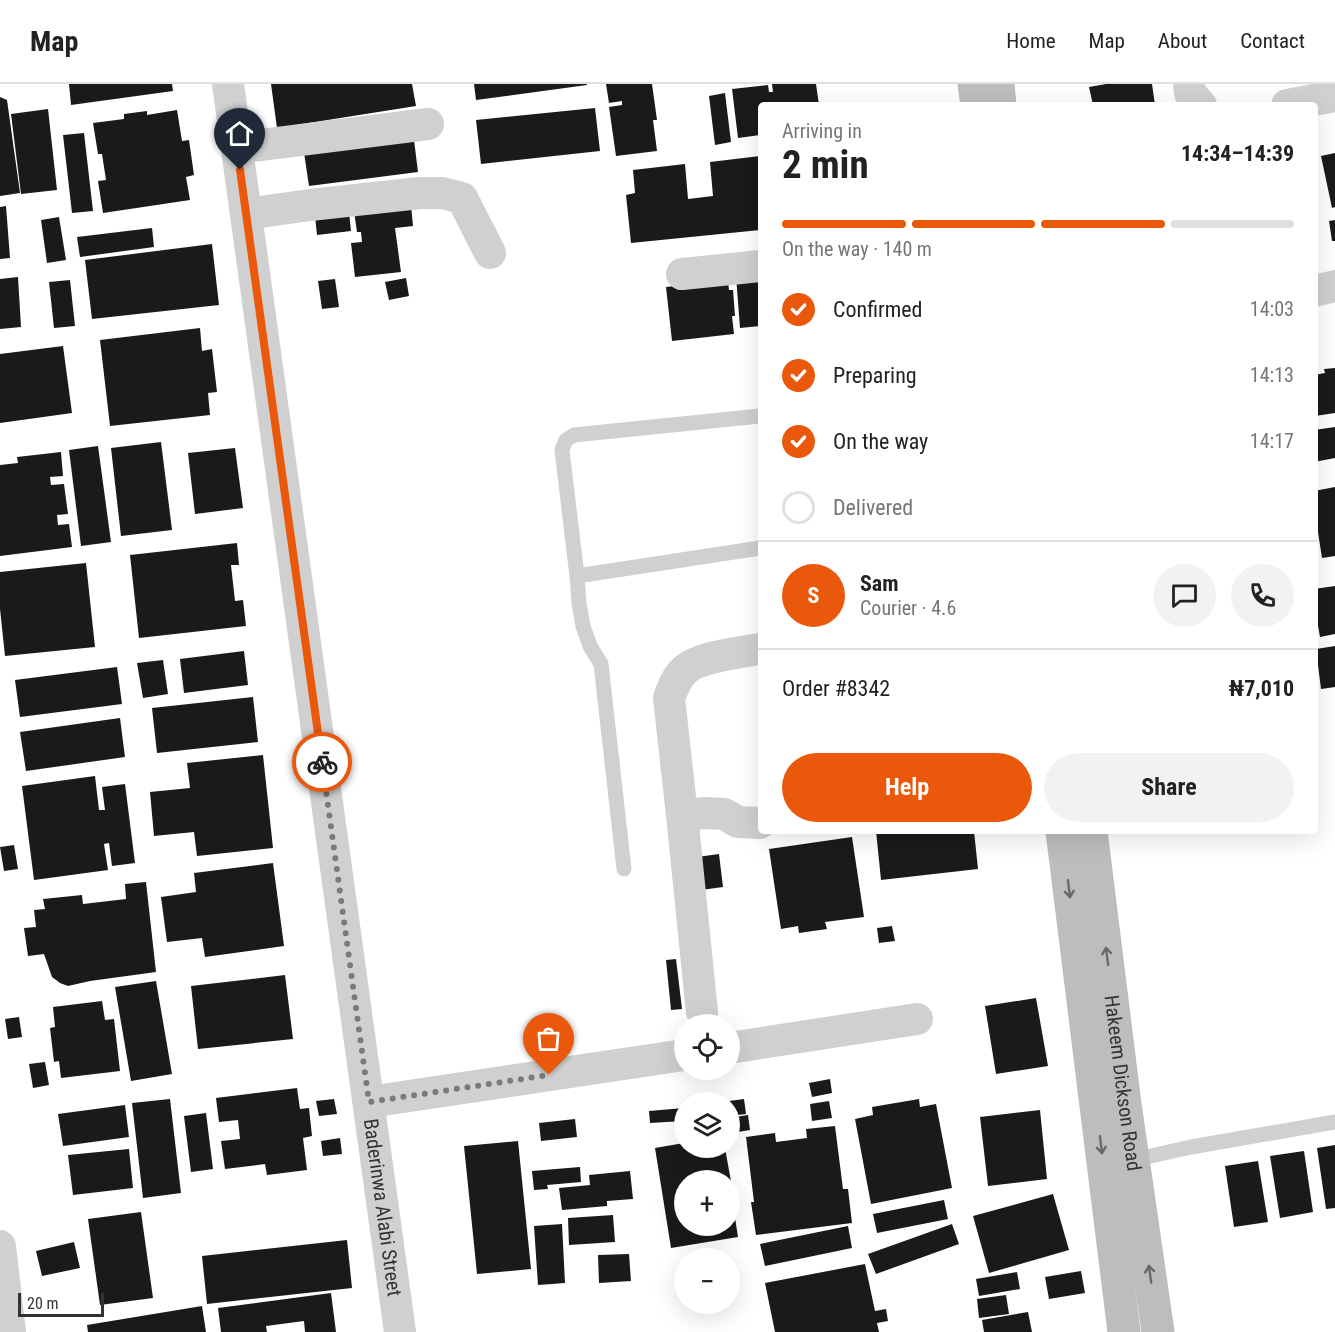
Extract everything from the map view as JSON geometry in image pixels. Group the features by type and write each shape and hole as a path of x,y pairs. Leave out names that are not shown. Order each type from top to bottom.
{"main road":[{"path":"974,84 977,102"},
{"path":"998,84 1000,102"},
{"name":"Hakeem Dickson Road","path":"1063,834 1111,1106 1133,1160 1158,1332"},
{"name":"Hakeem Dickson Road","path":"1091,834 1111,1106 1124,1332"}],"street":[{"name":"Baderinwa Alabi Street","path":"228,84 400,1332"},
{"path":"1189,84 1190,93 1199,102"},
{"path":"1303,102 1335,96"},
{"path":"237,148 428,124"},
{"path":"246,214 310,205 442,192 462,198 490,253"},
{"path":"682,274 758,266"},
{"path":"1318,290 1335,286"},
{"path":"702,1012 669,698 676,680 687,668 705,660 758,649"},
{"path":"682,815 724,814 738,822 758,823"},
{"path":"740,1046 917,1019"},
{"path":"369,1102 674,1056"},
{"path":"0,1246 10,1332"}],"lane":[{"path":"624,869 601,664 590,646 583,626 562,450 566,440 574,435 758,416"},
{"path":"577,576 758,548"},
{"path":"1133,1160 1191,1147 1335,1122"}],"building":[{"path":"69,84 172,84 173,91 71,105"},
{"path":"271,84 412,84 416,106 277,128"},
{"path":"474,84 587,84 587,85 476,100"},
{"path":"606,84 652,84 657,120 653,120 657,151 616,156 609,107 622,105 622,101 609,103"},
{"path":"772,84 816,84 819,102 758,102 758,135 738,138 732,89 768,85 769,92 773,92"},
{"path":"1106,84 1152,84 1155,102 1092,102 1089,87"},
{"path":"725,93 731,142 715,145 709,96"},
{"path":"0,97 7,100 20,193 0,196"},
{"path":"595,108 600,151 481,164 476,120"},
{"path":"48,109 57,190 21,194 11,114"},
{"path":"177,110 182,141 189,140 194,175 186,177 190,200 103,213 98,181 106,180 102,154 98,154 93,123 124,119 124,114 147,111 147,115"},
{"path":"413,132 418,172 309,186 303,146"},
{"path":"84,133 93,211 72,213 63,135"},
{"path":"1335,153 1335,207 1332,208 1321,156"},
{"path":"758,156 758,230 631,243 626,195 635,193 633,170 685,164 688,199 713,196 710,162"},
{"path":"411,205 413,226 395,228 401,272 355,277 351,243 362,242 361,232 357,232 354,211"},
{"path":"6,206 10,258 0,259 0,207"},
{"path":"349,212 351,231 317,235 315,216"},
{"path":"59,217 66,260 47,263 41,220"},
{"path":"1335,220 1335,241 1332,241 1329,221"},
{"path":"152,228 154,247 80,257 77,237"},
{"path":"212,244 219,305 92,319 85,260"},
{"path":"758,273 758,326 740,328 736,276"},
{"path":"18,277 21,327 0,329 0,279"},
{"path":"406,278 409,296 389,300 385,282"},
{"path":"335,279 339,307 322,309 318,281"},
{"path":"70,280 75,326 54,328 49,282"},
{"path":"728,280 729,290 733,290 734,334 672,341 666,287"},
{"path":"200,328 202,351 212,349 217,392 208,393 210,415 110,426 100,340"},
{"path":"63,346 72,413 0,423 0,354"},
{"path":"1335,368 1335,413 1318,416 1318,374 1325,373 1324,369"},
{"path":"1335,427 1335,458 1318,461 1318,429"},
{"path":"161,442 172,530 121,536 111,448"},
{"path":"98,446 111,542 81,546 69,450"},
{"path":"235,448 243,508 195,514 188,453"},
{"path":"61,452 63,476 50,477 51,485 64,484 68,514 57,515 58,525 69,524 72,547 0,556 0,465 18,463 17,457"},
{"path":"1335,487 1335,556 1322,558 1318,532 1318,490"},
{"path":"237,543 239,565 231,565 235,601 243,600 246,626 139,638 130,555"},
{"path":"86,563 95,647 5,656 0,609 0,572"},
{"path":"1335,586 1335,634 1320,637 1318,588"},
{"path":"1335,646 1335,687 1321,689 1318,649"},
{"path":"244,651 248,685 184,693 180,659"},
{"path":"163,660 168,694 143,698 137,663"},
{"path":"117,667 122,704 20,717 15,680"},
{"path":"253,697 258,742 157,753 152,708"},
{"path":"120,718 125,757 26,771 20,732"},
{"path":"263,755 273,848 197,856 194,832 154,836 150,792 190,788 187,763"},
{"path":"95,776 99,810 105,810 102,787 125,784 135,863 112,866 109,843 104,844 108,870 34,880 22,786"},
{"path":"876,834 974,834 978,869 881,880"},
{"path":"852,837 864,917 825,922 827,929 799,933 798,926 781,929 769,849"},
{"path":"14,845 18,869 4,871 0,847"},
{"path":"719,854 723,887 701,890 697,857"},
{"path":"273,863 284,946 205,957 202,938 167,942 161,897 196,892 194,873"},
{"path":"146,882 156,972 68,986 52,977 44,954 28,956 24,928 36,927 34,910 45,909 43,899 82,895 83,904 126,899 125,884"},
{"path":"892,926 895,941 879,943 877,928"},
{"path":"676,959 682,1009 671,1010 666,960"},
{"path":"285,975 293,1039 198,1049 191,986"},
{"path":"156,981 172,1074 131,1081 115,987"},
{"path":"1036,998 1048,1066 996,1074 985,1006"},
{"path":"102,1001 105,1020 114,1019 120,1071 61,1078 59,1061 54,1062 50,1028 55,1027 53,1007"},
{"path":"19,1017 22,1037 8,1039 5,1019"},
{"path":"45,1062 49,1085 33,1088 29,1064"},
{"path":"830,1079 832,1093 812,1097 809,1083"},
{"path":"297,1088 300,1109 309,1108 312,1136 303,1138 307,1170 267,1175 265,1164 225,1169 221,1141 240,1139 238,1120 219,1122 216,1098"},
{"path":"170,1099 181,1193 143,1198 132,1103"},
{"path":"334,1099 337,1114 319,1116 316,1101"},
{"path":"744,1099 746,1114 740,1115 740,1100"},
{"path":"919,1099 920,1107 936,1104 952,1188 871,1204 855,1119 873,1115 872,1107"},
{"path":"829,1101 832,1118 812,1121 810,1104"},
{"path":"125,1105 129,1137 63,1146 58,1114"},
{"path":"674,1109 674,1122 650,1123 649,1111"},
{"path":"1040,1110 1047,1179 988,1186 980,1117"},
{"path":"206,1113 213,1169 191,1172 184,1116"},
{"path":"748,1115 750,1130 740,1132 740,1116"},
{"path":"575,1119 577,1137 541,1141 539,1123"},
{"path":"835,1126 843,1189 848,1189 852,1223 756,1235 746,1137 775,1133 776,1142 807,1138 806,1129"},
{"path":"340,1138 342,1154 323,1156 321,1141"},
{"path":"518,1141 531,1269 477,1274 464,1146"},
{"path":"674,1145 674,1158 727,1158 729,1170 674,1170 674,1236 738,1237 671,1248 655,1148"},
{"path":"1335,1145 1335,1208 1326,1209 1317,1148"},
{"path":"129,1149 133,1188 73,1195 68,1155"},
{"path":"1304,1151 1313,1212 1280,1218 1270,1156"},
{"path":"1258,1161 1268,1222 1234,1227 1225,1166"},
{"path":"580,1167 581,1182 547,1185 548,1189 534,1190 532,1171"},
{"path":"630,1171 633,1199 607,1201 607,1206 562,1210 559,1188 590,1185 589,1175"},
{"path":"1053,1194 1069,1250 989,1273 973,1216"},
{"path":"944,1200 948,1219 877,1233 873,1214"},
{"path":"141,1212 153,1298 100,1305 88,1219"},
{"path":"613,1215 615,1242 569,1245 568,1218"},
{"path":"562,1224 565,1283 538,1285 534,1226"},
{"path":"952,1224 959,1244 876,1274 868,1254"},
{"path":"848,1226 852,1248 765,1266 760,1244"},
{"path":"347,1240 352,1288 207,1304 202,1256"},
{"path":"74,1242 80,1268 42,1276 36,1251"},
{"path":"629,1254 631,1281 599,1283 598,1255"},
{"path":"865,1264 875,1311 886,1309 888,1321 877,1323 879,1332 775,1332 765,1283"},
{"path":"1081,1271 1085,1293 1049,1299 1045,1277"},
{"path":"1017,1272 1020,1289 979,1296 976,1279"},
{"path":"331,1293 336,1332 305,1332 304,1321 266,1326 267,1332 221,1332 218,1308"},
{"path":"1006,1295 1009,1314 979,1318 977,1299"},
{"path":"202,1306 206,1332 88,1332 87,1325"},
{"path":"1028,1312 1032,1332 984,1332 982,1320"}],"way so far":[{"path":"322,762 369,1102 549,1075"}],"route":[{"path":"240,170 322,762"}]}
